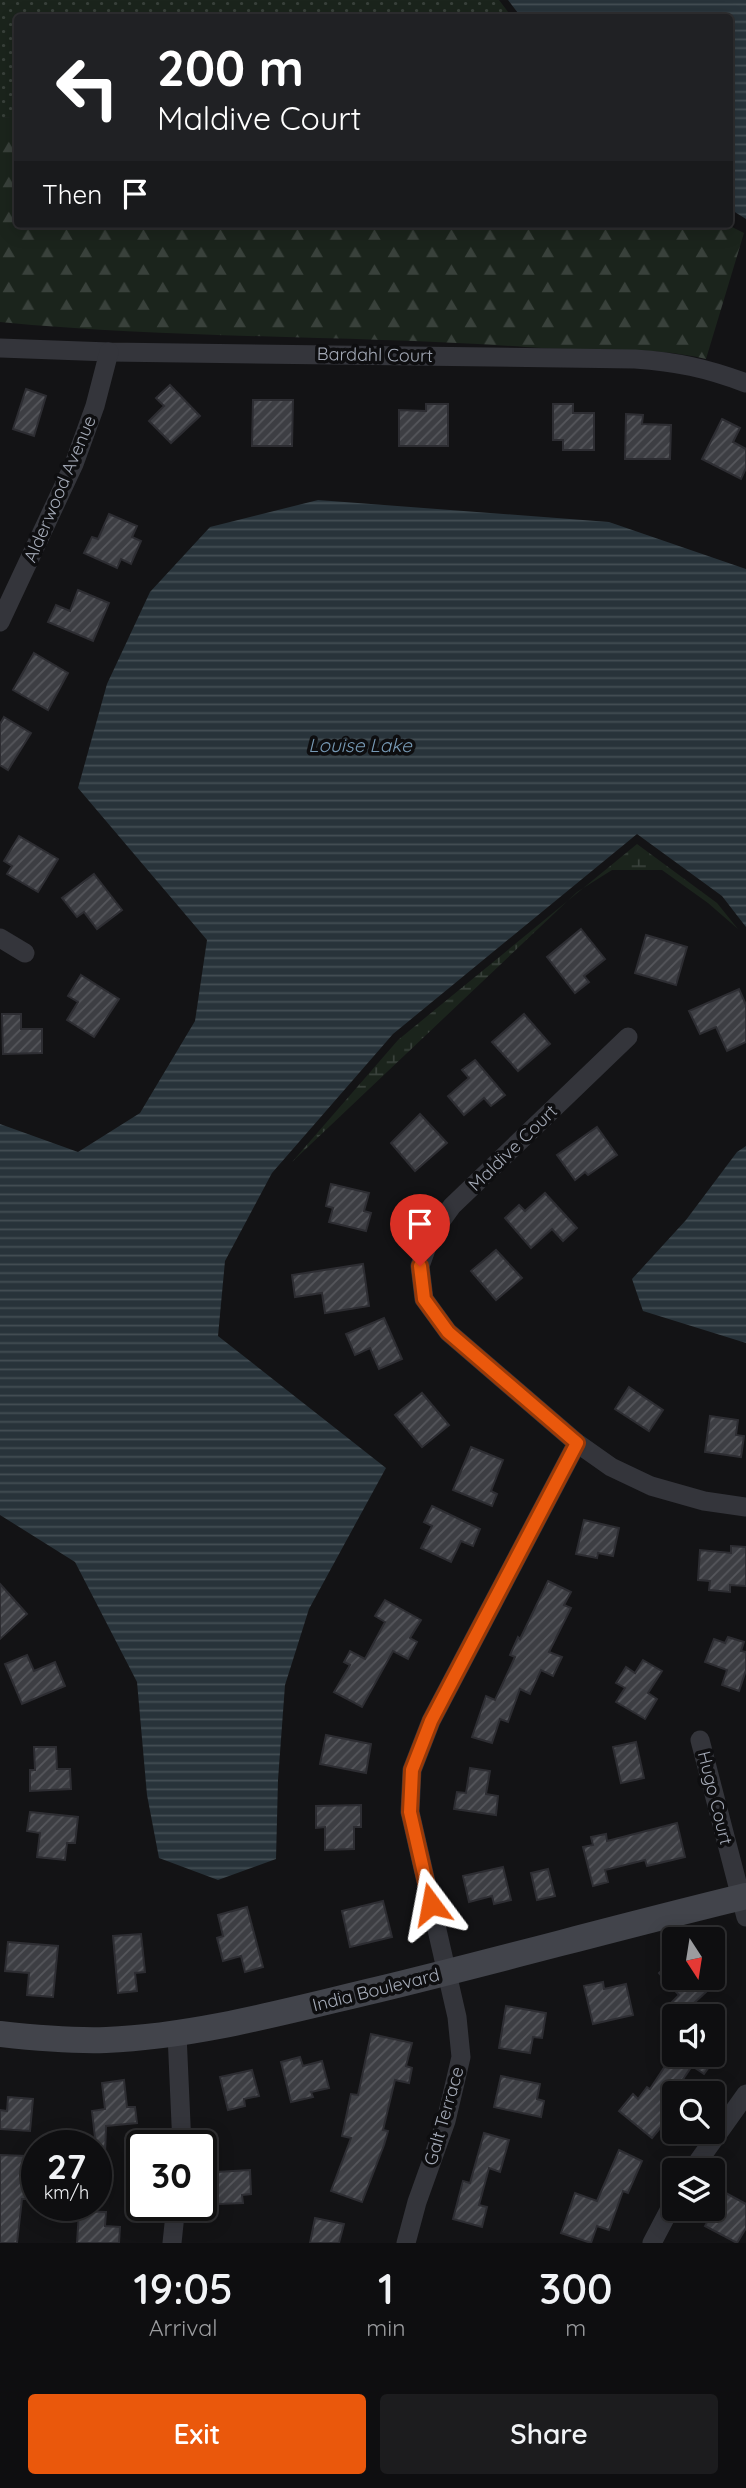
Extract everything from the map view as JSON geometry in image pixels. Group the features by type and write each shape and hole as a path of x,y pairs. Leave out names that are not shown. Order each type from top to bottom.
{"street":[{"name":"Bardahl Court","path":"0,348 109,352 635,359 680,363 714,371 746,383"},
{"name":"Alderwood Avenue","path":"0,622 74,464 96,406 109,352"},
{"path":"0,938 25,953"},
{"name":"Maldive Court","path":"628,1037 452,1206 431,1235 420,1266 424,1299 448,1332 577,1443 611,1466 651,1486 704,1501 746,1507"},
{"name":"Galt Terrace","path":"406,2243 417,2202 446,2121 461,2057 457,2017 410,1812 412,1770 431,1721 577,1443"},
{"name":"Hugo Court","path":"700,1740 744,1903"},
{"name":"India Boulevard","path":"0,2034 105,2040 177,2034 276,2014 744,1903"},
{"path":"177,2034 181,2130"},
{"path":"701,2158 746,2094"},
{"path":"172,2243 174,2221"},
{"path":"652,2243 664,2221"}],"green space":[{"path":"0,0 499,0 510,14 14,14 14,118 0,117"},
{"path":"0,117 14,118 14,228 733,228 744,233 706,359 639,350 197,334 0,322"},
{"path":"637,844 717,903 738,929 708,903 662,870 612,870 583,888"},
{"path":"568,901 292,1162 398,1040"}],"water":[{"path":"508,0 746,0 746,219 733,211 733,14 519,14"},
{"name":"Louise Lake","path":"318,500 609,522 746,569 746,927 722,896 637,834 393,1034 272,1173 225,1261 218,1336 386,1468 309,1609 285,1685 276,1859 218,1880 159,1858 147,1795 137,1682 75,1562 0,1515 0,1124 78,1152 140,1113 195,1021 207,940 78,788 107,684 150,592 210,527"},
{"path":"746,1146 746,1343 643,1311 632,1279 686,1220 737,1152"}],"building":[{"path":"170,385 200,416 171,443 149,421 164,406 156,398"},
{"path":"26,389 46,396 34,436 13,429"},
{"path":"253,400 293,400 292,446 252,446"},
{"path":"426,404 448,404 448,446 399,446 399,410 426,411"},
{"path":"553,404 573,404 573,413 594,413 594,450 563,450 563,440 553,440"},
{"path":"626,414 643,415 642,424 671,425 670,459 625,459"},
{"path":"722,419 740,428 733,442 746,449 746,468 741,479 702,459"},
{"path":"109,514 137,526 132,537 141,541 131,564 121,559 117,568 84,553 92,537 98,539"},
{"path":"78,590 109,603 93,641 48,622 56,605 70,611"},
{"path":"34,653 68,673 48,710 13,690"},
{"path":"4,717 31,733 8,770 0,765 0,724"},
{"path":"19,836 58,859 38,892 7,874 12,866 4,861"},
{"path":"94,874 122,910 97,929 84,912 77,917 62,898"},
{"path":"581,929 605,959 584,976 589,982 575,993 547,957"},
{"path":"646,935 687,947 676,985 635,973"},
{"path":"81,975 119,999 94,1037 67,1020 78,1002 68,996"},
{"path":"739,989 746,1005 746,1042 727,1051 716,1027 700,1034 689,1011"},
{"path":"2,1014 21,1014 21,1029 42,1029 42,1053 3,1054"},
{"path":"524,1014 550,1044 518,1071 492,1042"},
{"path":"475,1060 505,1095 491,1106 484,1098 464,1115 448,1096 469,1078 462,1070"},
{"path":"420,1114 447,1143 415,1171 391,1143"},
{"path":"597,1127 617,1155 588,1175 585,1172 575,1180 557,1155"},
{"path":"331,1184 369,1193 364,1211 371,1213 366,1231 329,1222 333,1208 326,1206"},
{"path":"545,1193 577,1228 563,1241 552,1229 531,1248 505,1218 519,1205 525,1211"},
{"path":"496,1250 522,1278 496,1300 471,1271"},
{"path":"363,1264 369,1306 325,1313 322,1293 295,1297 292,1275"},
{"path":"384,1318 402,1359 379,1369 370,1348 355,1355 346,1334"},
{"path":"629,1387 663,1410 649,1431 615,1409"},
{"path":"422,1393 449,1425 422,1447 395,1415"},
{"path":"710,1416 738,1420 736,1435 744,1436 741,1457 705,1452"},
{"path":"471,1447 503,1460 491,1491 497,1494 492,1506 453,1490"},
{"path":"432,1506 480,1529 473,1546 461,1541 451,1562 421,1548 432,1526 424,1522"},
{"path":"584,1520 619,1528 613,1556 598,1553 597,1558 576,1554"},
{"path":"731,1546 746,1547 746,1586 730,1585 730,1592 709,1590 710,1581 698,1580 700,1550 731,1553"},
{"path":"548,1581 571,1592 564,1605 571,1608 549,1652 562,1657 553,1676 541,1670 530,1694 520,1689 508,1722 500,1719 492,1743 472,1737 486,1696 495,1700 515,1657 510,1655 518,1637 520,1639"},
{"path":"0,1584 27,1614 0,1639"},
{"path":"385,1600 421,1620 410,1638 417,1642 408,1659 393,1651 362,1707 334,1692 350,1665 344,1662 350,1651 365,1659 385,1622 375,1616"},
{"path":"728,1637 744,1642 741,1651 746,1652 746,1670 739,1691 722,1685 727,1670 705,1662 714,1639 725,1643"},
{"path":"27,1655 34,1671 55,1662 65,1686 22,1704 5,1664"},
{"path":"643,1660 662,1671 648,1693 657,1699 645,1719 616,1702 625,1688 616,1683 626,1667 635,1673"},
{"path":"326,1735 371,1744 366,1773 320,1764"},
{"path":"636,1742 644,1778 621,1783 613,1747"},
{"path":"34,1747 56,1747 57,1769 70,1769 71,1789 30,1791 30,1770 35,1770"},
{"path":"470,1768 490,1771 486,1794 498,1796 496,1815 454,1809 457,1792 466,1793"},
{"path":"361,1805 361,1827 354,1827 354,1849 325,1850 325,1827 316,1828 316,1806"},
{"path":"30,1812 78,1817 75,1843 67,1843 65,1860 37,1857 40,1833 27,1831"},
{"path":"677,1823 685,1857 647,1866 645,1860 605,1870 608,1882 593,1886 583,1847 593,1845 591,1837 606,1834 607,1841"},
{"path":"503,1867 511,1900 494,1904 492,1896 469,1902 463,1876"},
{"path":"548,1869 555,1896 537,1900 531,1873"},
{"path":"383,1901 392,1937 350,1947 342,1911"},
{"path":"247,1907 263,1967 245,1972 241,1956 223,1961 217,1938 223,1936 218,1915"},
{"path":"141,1934 145,1972 135,1973 137,1991 118,1993 113,1936"},
{"path":"8,1942 58,1946 53,1997 27,1995 29,1973 5,1971"},
{"path":"603,1982 604,1989 626,1984 633,2015 593,2024 584,1986"},
{"path":"674,1990 708,1990 693,2004 670,2004 679,1995"},
{"path":"506,2006 546,2013 542,2038 533,2037 530,2053 499,2048"},
{"path":"371,2034 412,2043 406,2066 412,2068 409,2083 395,2080 383,2130 388,2131 362,2202 331,2191 351,2138 342,2136 351,2094 358,2095"},
{"path":"300,2057 303,2066 322,2061 329,2088 311,2092 313,2097 291,2102 281,2062"},
{"path":"664,2067 691,2067 682,2081 662,2081 662,2126 652,2138 619,2111 633,2094 638,2099 647,2087 650,2089"},
{"path":"694,2067 709,2067 704,2074"},
{"path":"252,2070 259,2096 244,2099 245,2106 228,2110 220,2077"},
{"path":"501,2076 540,2084 537,2099 544,2101 541,2117 494,2107"},
{"path":"124,2080 127,2107 135,2107 137,2123 94,2130 92,2111 105,2109 102,2083"},
{"path":"8,2097 33,2099 30,2130 0,2129 0,2110 7,2111"},
{"path":"484,2133 509,2140 500,2172 489,2168 479,2205 487,2207 482,2227 453,2219 463,2181 470,2183"},
{"path":"619,2150 642,2161 628,2193 623,2191 609,2230 597,2226 591,2243 561,2233 575,2193 597,2201"},
{"path":"0,2155 21,2156 21,2208 17,2243 0,2243"},
{"path":"250,2170 251,2194 242,2195 243,2203 218,2204 217,2172"},
{"path":"725,2193 746,2204 746,2228 737,2243 705,2226 708,2221 725,2221"},
{"path":"315,2218 344,2224 339,2243 310,2243"},
{"path":"78,2221 105,2221 105,2226 120,2227 119,2243 77,2243"}],"route":[{"path":"420,1266 424,1299 448,1332 577,1443 431,1721 412,1770 410,1812 431,1904"}]}
